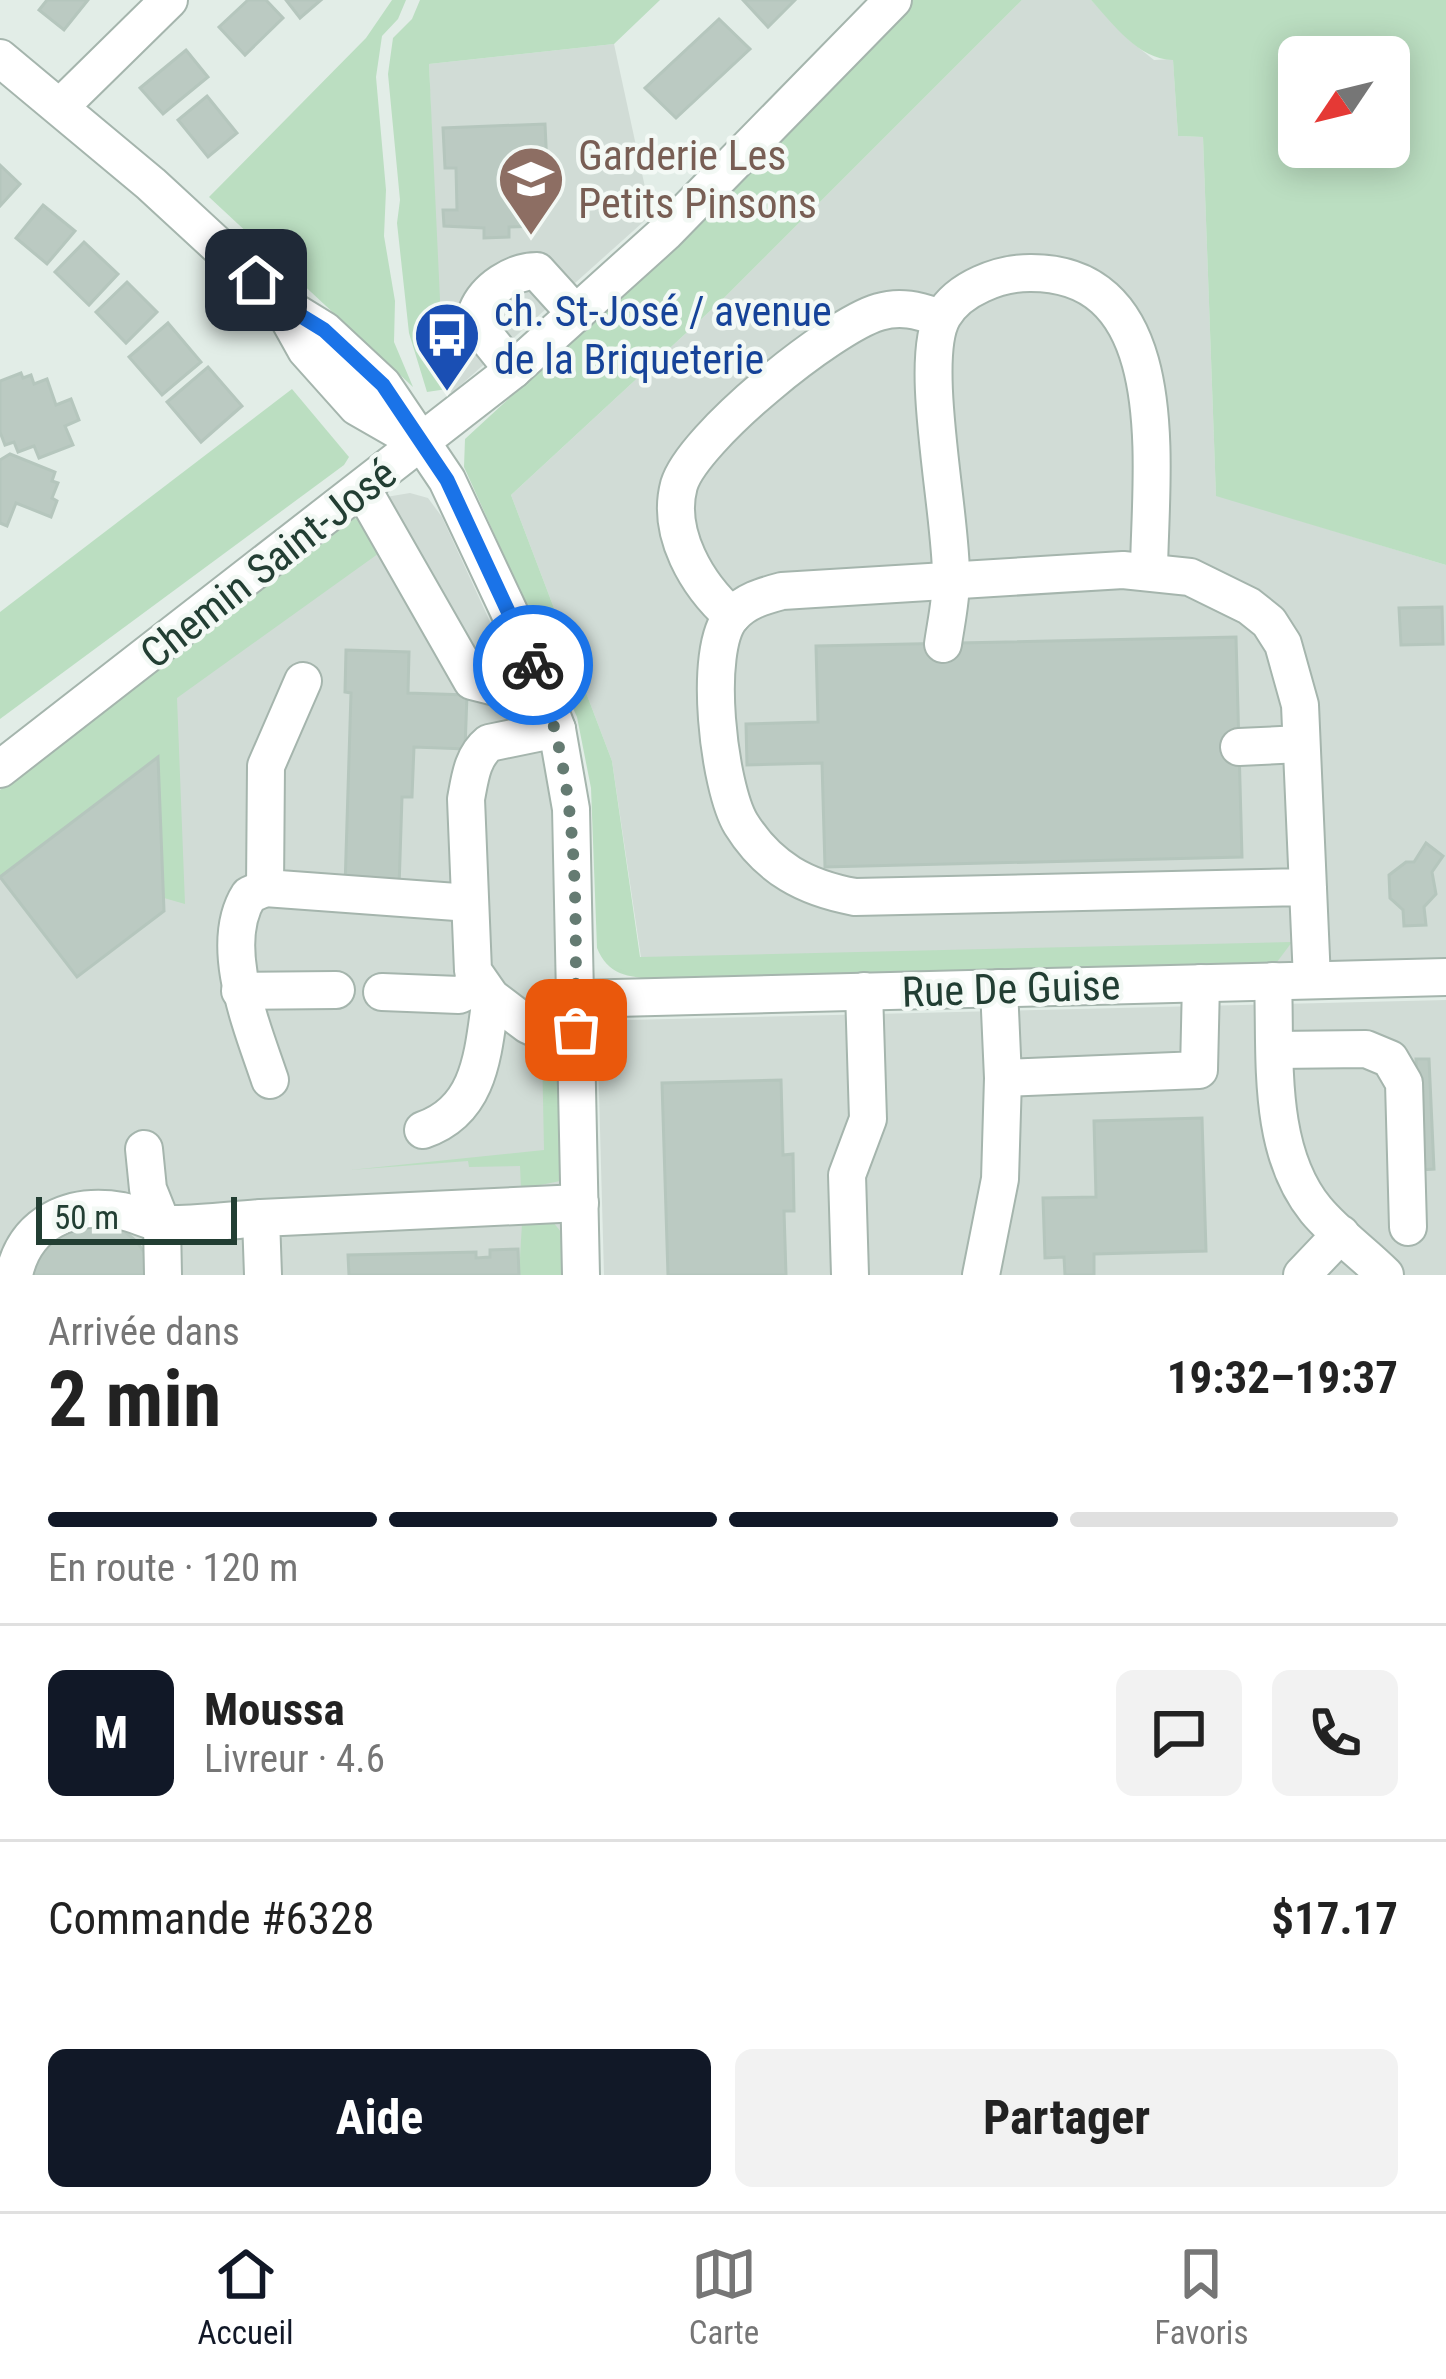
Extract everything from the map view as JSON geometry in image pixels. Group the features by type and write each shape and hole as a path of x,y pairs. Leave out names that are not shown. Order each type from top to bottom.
{"street":[{"path":"61,106 169,0"},
{"name":"Chemin Saint-José","path":"0,770 513,370 665,233 893,0"},
{"path":"0,58 61,106 280,303 324,330 383,385 447,480 542,685 557,729 571,809 581,1275"},
{"path":"513,370 481,328 477,311 483,298 519,273 537,271 576,314"},
{"path":"943,644 951,579 934,378 941,318 968,292 1016,273 1075,278 1093,286 1111,301 1136,349 1150,407 1149,571"},
{"path":"732,616 708,592 684,550 676,500 690,461 713,434 807,354 853,323 899,308 941,318"},
{"path":"363,490 472,681 519,693 542,685"},
{"path":"1308,887 855,897 802,884 762,851 742,826 727,791 719,642 732,616 746,604 782,592 1149,571 1214,585 1269,622 1293,670 1301,744 1308,887 1312,980"},
{"path":"265,888 266,766 303,681"},
{"path":"423,1130 446,1120 472,1092 483,1053 485,991 473,971 466,799 480,751 497,740 557,729"},
{"path":"1239,747 1301,744"},
{"path":"270,1081 240,991 237,920 249,895 265,888 470,903"},
{"name":"Rue De Guise","path":"485,991 541,1031 576,1014 864,992 1446,977"},
{"path":"1273,981 1281,1124 1293,1170 1319,1213 1385,1275"},
{"path":"1003,1078 1199,1070 1201,982"},
{"path":"981,1275 1000,1178 999,988"},
{"path":"240,991 336,990"},
{"path":"382,992 460,995 485,991"},
{"path":"850,1275 847,1175 868,1119 864,992"},
{"path":"1275,1050 1366,1049 1390,1059 1403,1083 1408,1227"},
{"path":"144,1149 148,1189 162,1224 164,1275"},
{"path":"10,1270 46,1221 96,1208 124,1211 162,1224 580,1203"},
{"path":"261,1218 263,1275"},
{"path":"1302,1275 1341,1234"}],"shaded area":[{"path":"1022,0 1091,0 1154,60 1173,59 1178,136 1203,137 1216,495 1446,565 1446,958 644,978 612,761 511,495 724,298"},
{"name":"Garderie Les Petits Pinsons","path":"614,44 651,215 452,393 444,385 439,332 429,64"},
{"path":"410,493 428,498 442,517 531,711 546,769 551,808 563,1275 0,1275 0,790 380,498"},
{"path":"1446,1000 1446,1275 604,1275 598,1056 602,1040 627,1020"}],"green space":[{"path":"392,0 406,0 398,19 382,36 376,77 386,190 384,236 395,301 394,342 413,387 209,197 366,38"},
{"path":"420,0 660,0 614,44 429,64 447,389 427,392 409,333 388,74 393,38 412,19"},
{"path":"913,0 1022,0 724,298 511,495 612,761 640,957 1292,942 1277,962 654,979 613,969 597,948 591,788 577,717 464,467 465,439 677,243"},
{"path":"1091,0 1446,0 1446,565 1216,496 1203,137 1178,136 1173,60 1149,54"},
{"path":"292,389 349,457 344,465 0,719 0,612"},
{"path":"354,518 367,522 382,551 177,698 185,904 164,898 157,758 0,876 0,790"},
{"path":"542,1049 557,1053 560,1181 521,1189 520,1166 469,1167 468,1161 350,1170 544,1150"},
{"path":"553,1222 561,1232 563,1275 519,1275 522,1223"}],"building":[{"path":"47,0 88,0 64,30 39,10"},
{"path":"248,0 266,0 283,18 245,55 219,27"},
{"path":"286,0 321,0 300,18"},
{"path":"743,0 795,0 768,27"},
{"path":"719,19 750,49 676,118 645,88"},
{"path":"186,50 208,77 163,114 140,88"},
{"path":"207,96 237,133 208,157 178,120"},
{"path":"545,124 547,167 535,167 538,226 509,227 509,237 484,238 484,228 444,226 443,210 457,210 456,168 445,168 443,128"},
{"path":"0,165 20,184 0,206"},
{"path":"43,205 75,231 47,264 16,238"},
{"path":"84,242 118,274 89,305 55,272"},
{"path":"127,282 157,312 126,343 96,312"},
{"path":"168,323 201,362 162,395 129,357"},
{"path":"208,367 242,406 201,442 167,402"},
{"path":"21,373 23,378 31,375 34,384 47,379 56,405 71,399 79,420 65,426 73,445 39,458 34,446 18,452 14,442 5,445 0,432 0,381"},
{"path":"10,454 55,472 52,481 58,483 52,498 57,501 51,517 16,503 7,526 0,523 0,460"},
{"path":"1442,607 1443,644 1401,645 1399,608"},
{"path":"1236,637 1242,857 825,867 822,763 747,765 746,724 818,722 816,646"},
{"path":"346,650 409,652 408,693 467,695 465,749 414,747 412,797 402,797 399,888 345,887 351,693 345,692"},
{"path":"158,757 164,911 77,977 0,877"},
{"path":"1426,843 1443,856 1432,872 1436,894 1424,907 1426,925 1404,926 1403,910 1390,898 1389,875 1406,862 1414,862"},
{"path":"1416,1059 1429,1059 1434,1169 1420,1170"},
{"path":"781,1080 783,1155 793,1154 794,1211 784,1211 786,1275 668,1275 662,1083"},
{"path":"1202,1118 1206,1251 1094,1254 1094,1275 1065,1275 1064,1257 1045,1258 1043,1198 1096,1197 1094,1121"},
{"path":"81,1220 121,1228 160,1275 27,1275 33,1256"},
{"path":"518,1249 519,1275 349,1275 348,1255 476,1252 476,1258 490,1257 490,1250"}],"way so far":[{"path":"533,665 557,729 571,809 576,1030"}],"place":[{"name":"Garderie Les Petits Pinsons","path":"531,238"},
{"name":"ch. St-José / avenue de la Briqueterie","path":"447,394"}],"route":[{"path":"256,280 280,303 324,330 383,385 447,480 533,665"}]}
